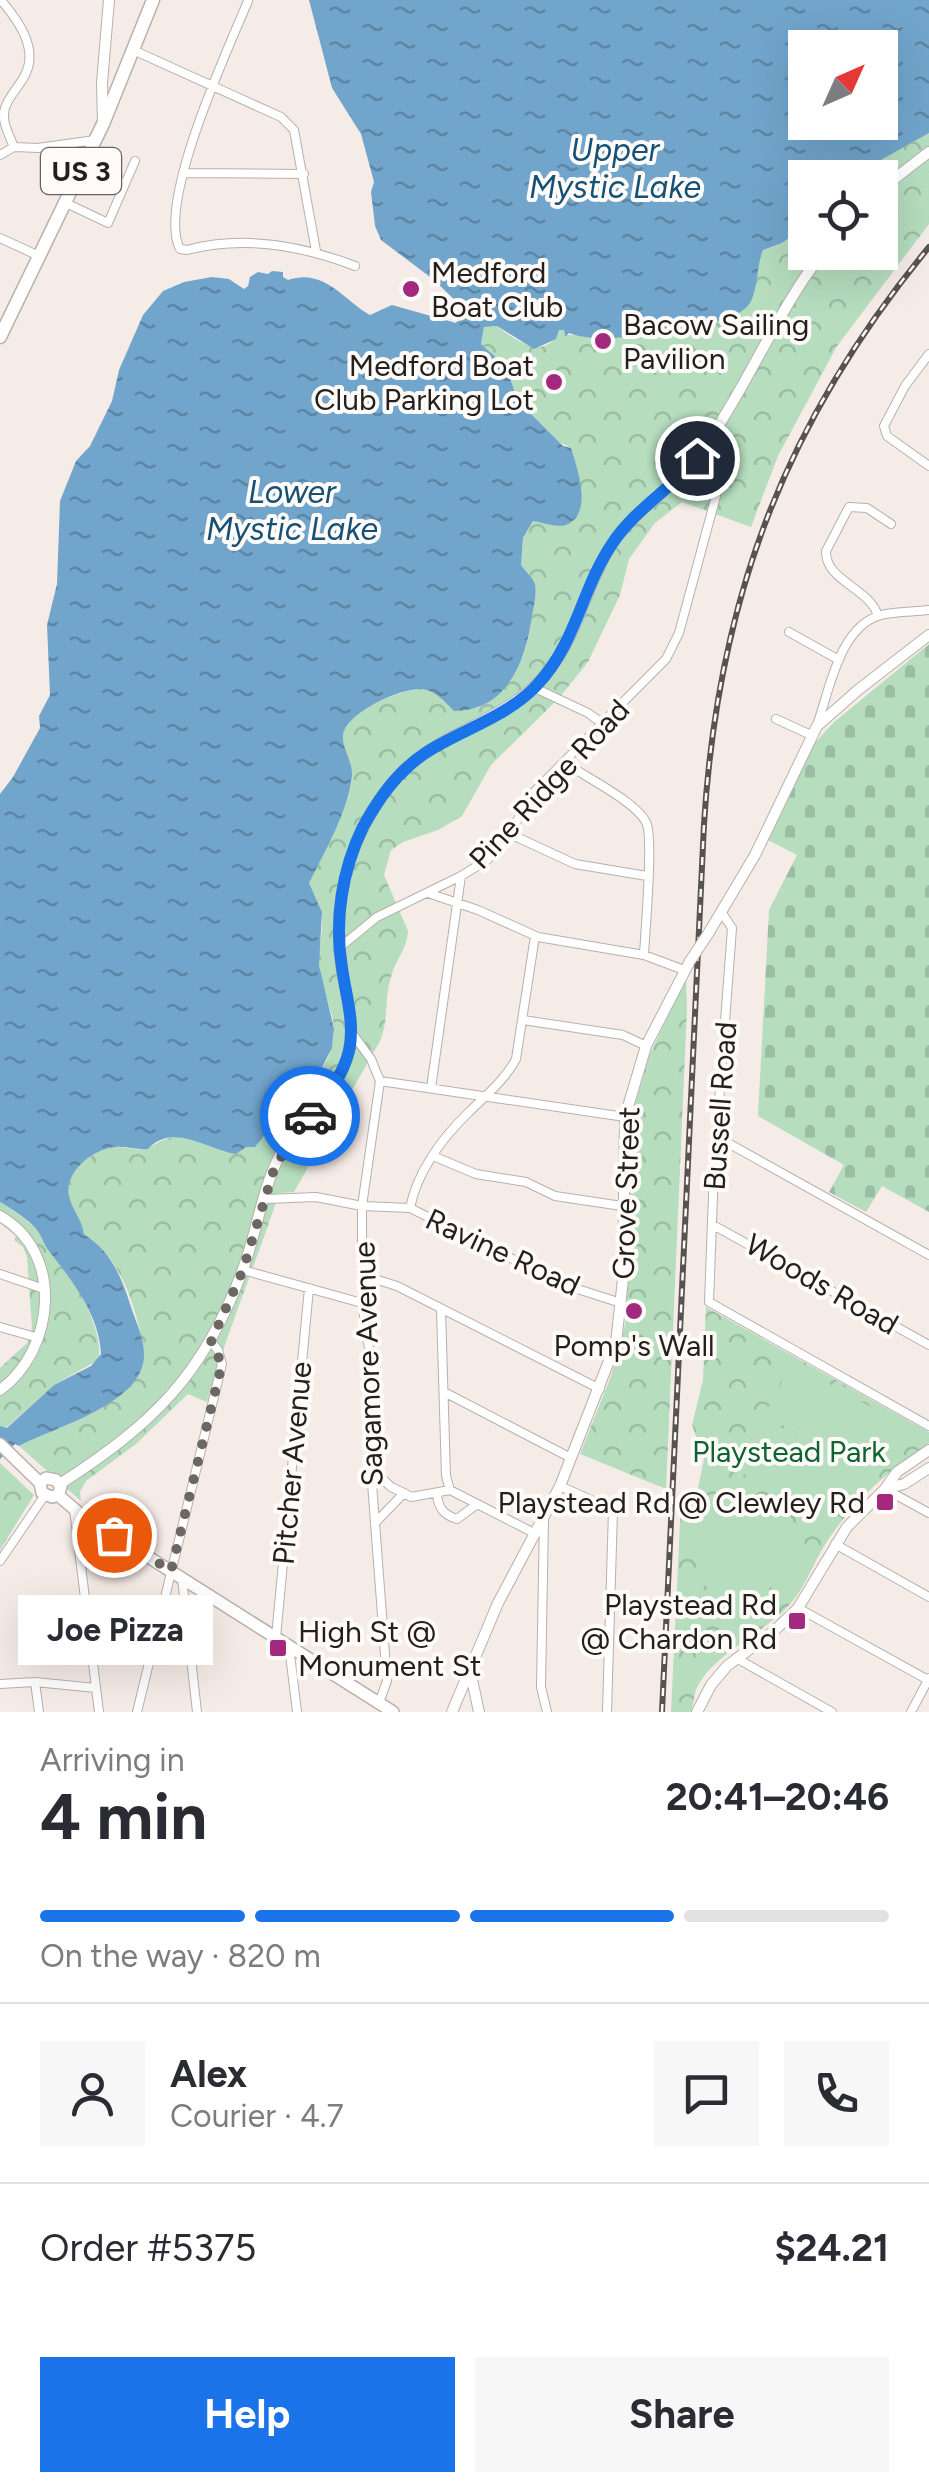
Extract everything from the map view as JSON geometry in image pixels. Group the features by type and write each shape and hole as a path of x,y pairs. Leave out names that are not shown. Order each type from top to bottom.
{"highway":[{"name":"US 3","path":"0,338 96,140 153,0"}],"main road":[{"path":"103,124 102,82 109,0"},
{"path":"898,176 929,152"},
{"path":"50,1489 106,1453 152,1416 188,1377 211,1342 243,1270 280,1155 341,1072 352,1033 340,948 341,900 364,826 389,788 423,755 497,716 535,688 567,644 611,545 629,521 702,451 810,270"},
{"name":"Grove Street","path":"452,1712 492,1616 560,1486 616,1342 621,1302 624,1116 646,1046 687,965 755,854 814,731 858,690 929,635"},
{"path":"0,1216 18,1228 31,1245 44,1289 39,1338 24,1367 0,1390"},
{"path":"1,1445 74,1509 393,1712"},
{"path":"697,1712 711,1685 736,1658 798,1608 835,1544 861,1512 897,1472 929,1450"},
{"path":"885,1489 904,1484 929,1468"},
{"path":"470,1674 480,1712"}],"street":[{"path":"1,0 17,21 29,50 26,74 4,110 4,123 14,147"},
{"path":"248,1 183,173 174,231 180,249 239,243 316,251 355,266"},
{"path":"133,50 289,124 294,130 304,174 316,251"},
{"path":"0,156 14,147 38,148 96,140"},
{"path":"66,202 108,222 135,162"},
{"path":"85,164 126,184"},
{"path":"183,173 304,174"},
{"path":"0,238 39,256"},
{"path":"929,354 926,367 904,386 884,426 887,436 929,466"},
{"name":"Pine Ridge Road","path":"340,948 377,917 487,860 510,834 530,795 666,659 679,633 716,496 714,476 702,451"},
{"path":"892,524 866,508 849,507 825,558 831,568 869,599 878,616 929,610"},
{"name":"Grove Street","path":"814,731 839,660 860,629 878,616"},
{"path":"790,632 839,660"},
{"path":"535,688 576,706 602,723"},
{"path":"776,719 814,731"},
{"path":"564,762 637,811 648,823 644,955"},
{"path":"510,834 576,864 646,876"},
{"path":"431,1088 461,876"},
{"path":"428,893 536,936 687,965"},
{"name":"Bussell Road","path":"722,913 732,928 714,1169 709,1302 929,1426"},
{"path":"410,1208 418,1182 447,1134 516,1059 536,936"},
{"path":"523,1020 623,1035 646,1046"},
{"path":"352,1033 371,1058 380,1081 624,1116"},
{"name":"Sagamore Avenue","path":"379,1703 387,1681 371,1468 369,1349 362,1303 370,1285 362,1247 362,1206 380,1081"},
{"path":"719,1138 929,1256"},
{"path":"433,1156 476,1174 526,1182 555,1196 622,1206"},
{"name":"Ravine Road","path":"266,1198 316,1197 362,1206 410,1208 565,1285 621,1302"},
{"name":"Woods Road","path":"714,1225 929,1344"},
{"path":"243,1270 362,1303"},
{"path":"0,1274 44,1289"},
{"path":"368,1278 397,1286 600,1389"},
{"name":"Pitcher Avenue","path":"276,1638 309,1288"},
{"path":"441,1310 446,1476 450,1490"},
{"path":"0,1328 39,1338"},
{"path":"137,1712 176,1574 222,1364 211,1342"},
{"path":"444,1392 571,1458"},
{"path":"371,1468 391,1487 411,1496 450,1490 536,1534"},
{"path":"560,1486 614,1510 606,1712"},
{"path":"0,1561 50,1489"},
{"path":"885,1489 929,1513"},
{"path":"375,1522 404,1493"},
{"path":"437,1494 438,1506 457,1519 476,1504"},
{"path":"74,1509 99,1712"},
{"path":"544,1519 540,1686 546,1712"},
{"path":"835,1544 929,1598"},
{"path":"176,1574 197,1712"},
{"path":"798,1608 928,1679 911,1712"},
{"path":"289,1646 297,1712"},
{"path":"736,1658 832,1712"},
{"path":"0,1684 35,1682 96,1688"},
{"path":"35,1682 39,1712"}],"green space":[{"path":"929,133 929,224 898,265 898,160 881,160"},
{"path":"788,239 788,270 894,270 837,346 778,456 751,527 682,502 655,523 629,559 620,595 588,662 559,698 491,765 462,816 391,850 384,875 408,931 389,985 380,1041 294,1192 279,1193 207,1402 188,1394 136,1444 86,1481 80,1492 81,1501 19,1446 110,1402 144,1355 126,1287 109,1257 84,1234 71,1203 71,1177 86,1160 114,1147 144,1149 179,1137 221,1147 252,1145 266,1135 313,1081 328,1058 334,1031 319,964 321,911 309,883 350,790 351,775 343,744 346,728 373,704 409,691 432,690 477,708 500,691 522,658 535,600 534,581 521,565 523,539 533,521 566,525 578,507 579,479 571,448 559,442 518,401 509,374 481,344 484,327 497,326 521,342 538,347 553,340 559,330 564,330 564,335 645,336 686,324 691,327 731,318 753,289 763,250"},
{"path":"929,644 929,1212 882,1186 866,1212 829,1192 844,1165 758,1116 769,910 797,855 768,840 814,744 833,723"},
{"path":"686,978 666,1489 580,1454 611,1376 626,1321 632,1115 649,1056"},
{"path":"0,1202 33,1226 54,1251 88,1309 99,1346 98,1360 54,1385 6,1428 0,1426 0,1368 27,1343 32,1328 27,1257 14,1240 16,1236 0,1223"},
{"name":"Playstead Park","path":"706,1307 929,1432 929,1443 888,1474 851,1510 791,1603 703,1677 691,1712 671,1712 681,1502 695,1503 704,1459 692,1425 703,1380"},
{"path":"792,1363 907,1427 878,1478 764,1415"},
{"path":"762,1417 862,1473 833,1524 734,1469"},
{"path":"0,1463 34,1495 0,1550"},
{"path":"737,1492 764,1498 784,1513 812,1557 809,1565 770,1586 769,1595 734,1612 712,1605 702,1573 700,1606 687,1606 688,1569 702,1567 681,1525 681,1517"}],"water":[{"name":"Lower Mystic Lake","path":"309,0 929,0 929,133 881,160 788,160 788,239 763,250 753,296 744,310 691,327 686,324 628,337 596,338 569,333 565,337 564,330 559,330 556,339 534,349 497,326 484,327 481,344 500,361 518,401 563,446 571,448 581,490 574,519 563,526 533,521 523,538 521,565 534,581 536,592 519,666 500,693 472,709 454,711 432,692 414,689 379,701 349,723 343,736 352,770 350,789 335,831 309,883 322,912 319,965 334,1029 332,1048 314,1083 255,1147 246,1147 236,1154 179,1137 168,1138 148,1149 107,1149 89,1157 76,1170 69,1187 70,1201 84,1234 109,1258 124,1287 143,1343 140,1372 129,1387 95,1412 19,1446 15,1444 0,1459 0,1426 7,1428 54,1385 91,1366 101,1354 96,1326 75,1286 37,1230 0,1202 0,794 40,728 39,716 50,695 47,625 57,584 60,501 76,461 90,446 112,401 119,370 143,315 163,291 212,277 229,279 244,289 258,272 283,272 288,280 301,277 323,282 370,315 392,305 456,323 464,309 434,280 381,240 375,226 371,192 374,182 361,134 332,88"}],"railway":[{"path":"662,1712 704,824 725,663 743,588 798,447 835,379 929,247"}],"way so far":[{"path":"114,1535 171,1571 222,1364 211,1342 243,1270 275,1166 310,1116"}],"place":[{"name":"Medford Boat Club","path":"411,289"},
{"name":"Bacow Sailing Pavilion","path":"603,341"},
{"name":"Medford Boat Club Parking Lot","path":"554,382"},
{"name":"Pomp's Wall","path":"634,1311"},
{"name":"Playstead Rd @ Clewley Rd","path":"885,1502"},
{"name":"Joe Pizza","path":"114,1535"},
{"name":"Playstead Rd @ Chardon Rd","path":"797,1621"},
{"name":"High St @ Monument St","path":"278,1648"}],"route":[{"path":"310,1116 338,1078 348,1054 352,1033 340,960 339,919 349,865 371,813 389,788 423,755 497,716 535,688 567,644 611,545 629,521 697,458"}],"water label":[{"name":"Upper Mystic Lake","path":"615,168"}]}
